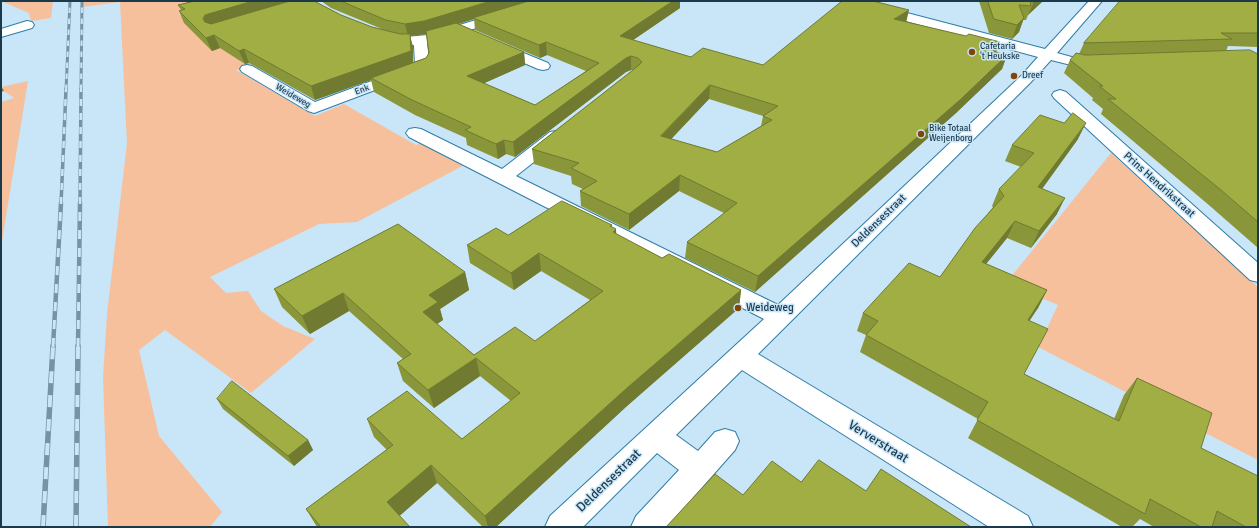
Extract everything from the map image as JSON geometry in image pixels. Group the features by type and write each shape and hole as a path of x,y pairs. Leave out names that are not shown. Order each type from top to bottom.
{"street":[{"path":"372,32 396,41 420,40 459,30 551,1"},
{"path":"847,1 1079,63 1110,62"},
{"name":"Deldensestraat","path":"561,527 781,317 1026,79 1096,1"},
{"path":"894,14 905,6"},
{"path":"1,33 27,25"},
{"path":"459,30 542,66"},
{"name":"Enk","path":"342,98 423,67 420,40"},
{"name":"Weideweg","path":"246,69 314,108 342,98"},
{"name":"Prins Hendrikstraat","path":"1060,95 1258,275"},
{"path":"503,177 571,124"},
{"path":"415,133 781,317"},
{"name":"Ververstraat","path":"740,356 1017,527"},
{"path":"656,436 700,469"},
{"path":"647,527 725,441"}],"shaded area":[{"path":"1,1 53,1 51,18 31,21 29,13"},
{"path":"82,1 213,1 182,10 179,14 255,63 236,70 315,116 344,104 416,145 427,140 470,162 357,222 319,224 210,277 226,293 248,291 261,311 283,326 315,339 251,393 165,330 139,350 159,436 222,512 210,527 108,527 103,377 107,314 127,143 120,2 82,7"},
{"path":"28,81 1,247 1,102 14,98 1,89 1,87"},
{"path":"1111,153 1258,287 1258,460 1038,347 1058,305 1006,283"}],"building":[{"path":"190,1 253,1 205,15 203,19 205,22 211,24 290,1 314,1 341,15 372,27 400,34 410,34 411,51 311,86 244,49 239,51 214,35 206,38 179,11 185,9 178,5 191,2"},
{"path":"341,1 491,1 424,21 405,24 386,20"},
{"path":"529,1 673,1 620,36 691,57 703,48 763,65 842,1 873,1 909,10 894,19 966,36 969,34 1000,42 991,51 1007,55 961,99 758,276 687,242 737,203 680,175 629,214 580,191 597,181 571,168 579,163 532,149 638,66 642,62 638,58 631,56 626,58 513,142 504,140 496,144 465,130 471,127 412,100 371,78 426,58 429,53 426,31 456,23 524,52 467,76 535,105 599,63 546,42 539,45 473,18","holes":["710,85 778,106 763,116 772,120 717,152 661,136"]},
{"path":"988,1 1030,1 1031,6 1019,5 1024,18 1017,25 994,19"},
{"path":"1120,1 1258,1 1258,33 1221,33 1232,39 1084,43"},
{"path":"1250,50 1258,54 1258,222 1221,190 1108,99 1116,99 1099,86 1103,86 1070,60 1076,53 1085,55"},
{"path":"1073,113 1086,123 1038,187 1065,198 1039,231 1015,221 982,262 1047,290 1028,320 1048,329 1024,374 1119,421 1137,378 1212,413 1201,448 1258,476 1258,527 1246,527 1217,511 1212,527 1201,527 1150,499 1145,514 977,420 988,402 866,335 878,321 863,313 909,263 940,277 975,228 1004,196 999,189 1034,153 1012,145 1040,115 1064,123"},
{"path":"562,201 612,225 610,226 616,229 613,232 662,258 669,254 741,290 627,388 485,516 431,465 387,502 410,527 321,527 306,509 393,445 367,419 407,391 462,439 520,393 476,358 428,390 397,363 411,354 343,293 302,316 274,289 398,224 465,272 429,295 438,302 423,312 474,355 515,327 535,341 603,291 539,253 511,273 467,245 496,228 508,235"},
{"path":"232,381 308,440 288,456 217,399"},
{"path":"819,460 866,491 881,469 971,527 666,527 715,474 743,495 772,461 801,482"}],"railway":[{"path":"66,90 70,1"},
{"path":"81,90 82,1"},
{"path":"61,204 66,89"},
{"path":"80,204 81,89"},
{"path":"53,347 61,203"},
{"path":"78,347 80,203"},
{"path":"43,527 53,346"},
{"path":"76,527 78,346"}],"place":[{"name":"Cafetaria 't Heukske","path":"972,52"},
{"name":"Dreef","path":"1014,76"},
{"name":"Bike Totaal Weijenborg","path":"921,134"},
{"name":"Weideweg","path":"738,308"}]}
